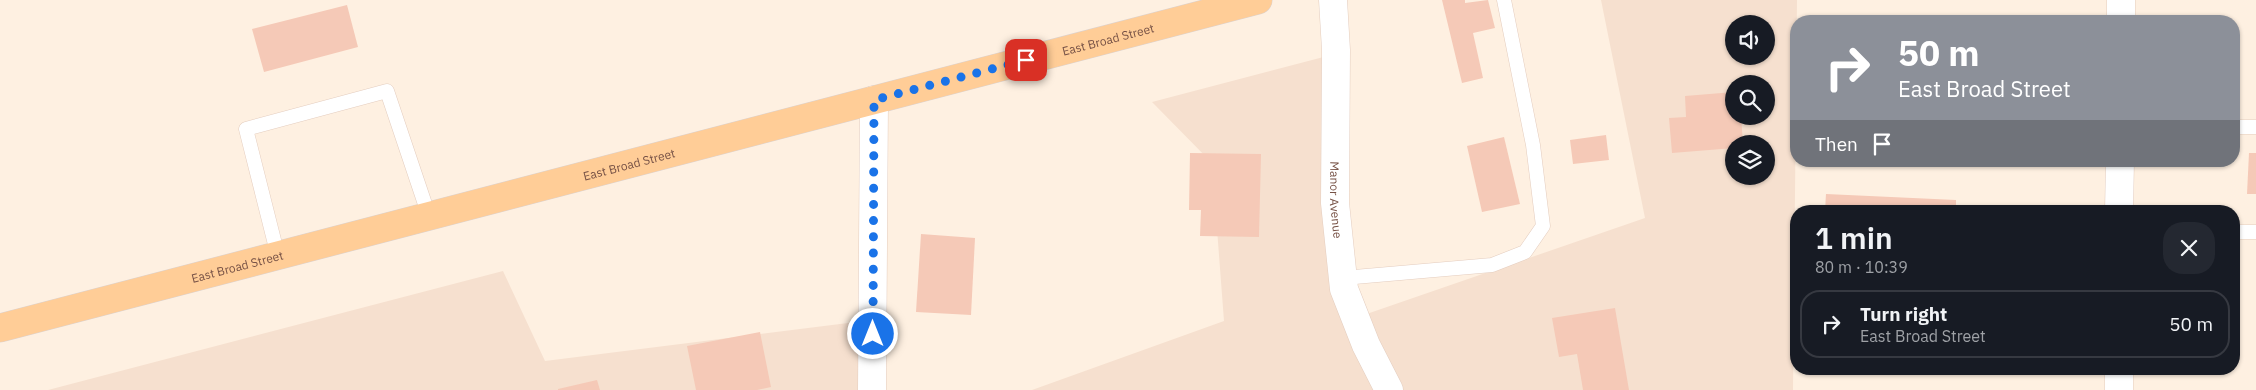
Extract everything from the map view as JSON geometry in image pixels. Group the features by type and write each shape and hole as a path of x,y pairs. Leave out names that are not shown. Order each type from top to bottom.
{"main road":[{"name":"East Broad Street","path":"0,328 1258,0"}],"street":[{"name":"Manor Avenue","path":"1333,0 1336,50 1335,203 1344,289 1366,345 1388,390"},
{"path":"2121,0 2121,15"},
{"path":"872,390 874,100"},
{"path":"2119,205 2120,167"},
{"path":"2119,375 2119,390"}],"lane":[{"path":"1343,278 1492,265 1526,252 1543,226 1533,145 1504,0"},
{"path":"278,256 246,129 387,91 429,216"},
{"path":"2240,127 2256,127"},
{"path":"2240,232 2256,232"}],"shaded area":[{"path":"1601,0 1797,0 1797,15 1790,15 1790,167 1795,167 1795,205 1790,205 1790,375 1793,375 1793,390 1032,390 1224,321 1212,163 1152,102 1335,54 1355,318 1645,218"},
{"path":"503,271 545,361 872,320 880,390 48,390"}],"building":[{"path":"1442,0 1465,0 1465,3 1488,0 1495,28 1473,33 1483,78 1462,83"},
{"path":"347,5 358,47 264,72 252,29"},
{"path":"1725,93 1725,125 1742,125 1742,135 1725,135 1725,149 1672,153 1669,118 1686,117 1685,96"},
{"path":"1606,135 1609,160 1573,164 1570,140"},
{"path":"1504,137 1520,204 1482,212 1467,146"},
{"path":"1190,153 1261,154 1259,237 1200,236 1201,210 1189,210"},
{"path":"2249,153 2256,153 2256,194 2247,194"},
{"path":"1826,194 1956,200 1956,205 1825,205"},
{"path":"921,234 975,238 971,315 916,312"},
{"path":"1615,308 1629,390 1583,390 1577,354 1559,357 1552,318"},
{"path":"760,332 771,387 757,390 696,390 687,346"},
{"path":"597,380 600,390 558,390 558,389"}],"route":[{"path":"873,334 874,100 1026,60"}]}
